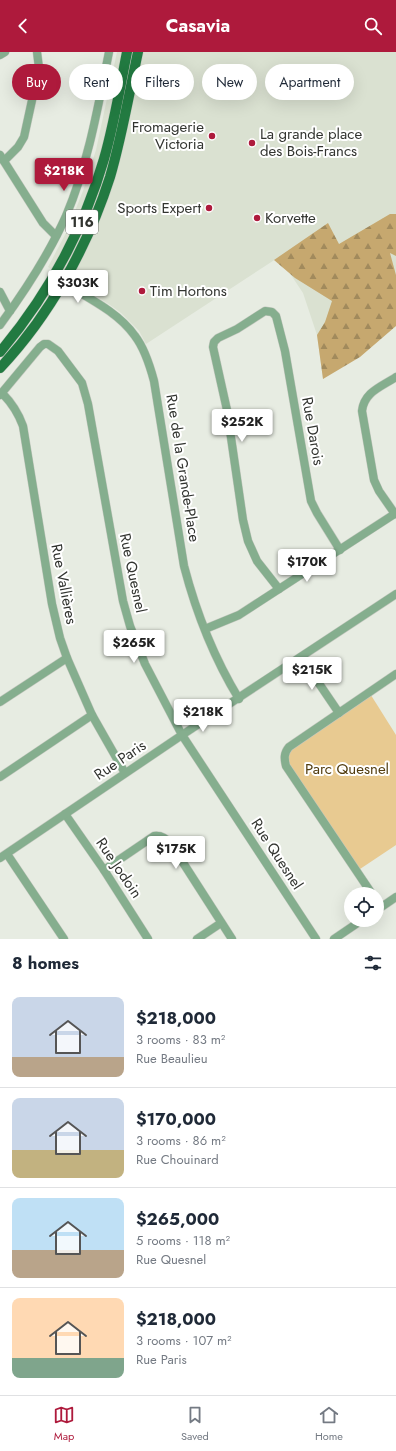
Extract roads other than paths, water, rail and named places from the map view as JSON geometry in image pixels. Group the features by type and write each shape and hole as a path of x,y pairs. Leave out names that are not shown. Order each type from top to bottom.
{"main road":[{"name":"116","path":"0,368 23,341 49,304 103,164 111,133 127,52"},
{"name":"116","path":"0,352 58,280 85,239 110,178 121,136 138,52"}],"street":[{"path":"0,55 5,52"},
{"path":"37,52 38,68 24,137 18,147 2,158 43,223 56,236"},
{"path":"0,325 33,277 66,216 83,166 98,110 109,52"},
{"name":"Rue de la Grande-Place","path":"58,280 114,315 132,332 144,352 156,389 184,566 205,629 239,699"},
{"path":"0,292 10,311"},
{"name":"Rue Darois","path":"279,589 257,561 248,540 243,520 227,410 213,347 214,342 218,338 237,329 265,311 272,312 276,316 285,351 311,501 340,550"},
{"name":"Rue Quesnel","path":"1,394 44,344 48,344 58,351 82,383 85,392 123,601 130,626 145,664 182,735 316,939"},
{"path":"205,629 239,615 395,514 379,491 374,480 362,411 363,403 366,397 396,377"},
{"name":"Rue Vallières","path":"1,394 11,402 19,414 23,426 52,604 60,638 67,658 92,715 126,773"},
{"name":"Rue Paris","path":"3,856 182,735 239,699 396,594"},
{"path":"301,657 339,713"},
{"path":"0,702 67,658"},
{"path":"367,887 286,766 284,759 285,751 396,674"},
{"path":"0,777 92,715"},
{"name":"Rue Jodoin","path":"65,814 104,870 148,939"},
{"path":"104,870 154,836 159,835 165,837 232,939"},
{"path":"3,856 64,939"},
{"path":"384,903 396,897"},
{"path":"197,939 221,923"},
{"path":"334,939 352,927"}],"place":[{"name":"Fromagerie Victoria","path":"212,136"},
{"name":"La grande place des Bois-Francs","path":"252,143"},
{"name":"Sports Expert","path":"209,208"},
{"name":"Korvette","path":"257,218"},
{"name":"Tim Hortons","path":"142,291"}],"park label":[{"name":"Parc Quesnel","path":"347,769"}]}
